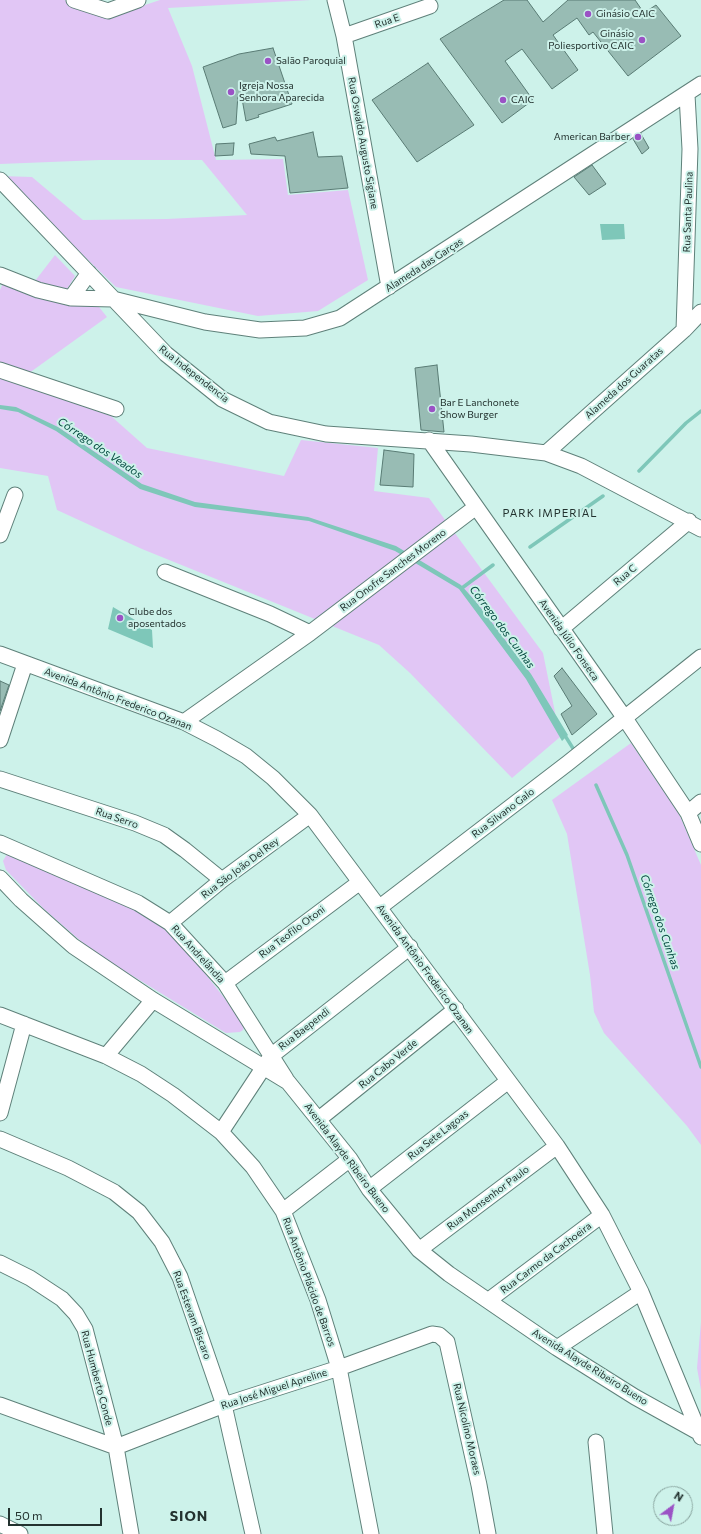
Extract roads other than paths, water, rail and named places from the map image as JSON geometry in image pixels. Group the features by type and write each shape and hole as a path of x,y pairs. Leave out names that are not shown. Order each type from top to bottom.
{"street":[{"path":"74,0 104,10 114,10 138,0"},
{"name":"Rua Oswaldo Augusto Sigiane","path":"335,0 344,36 389,287"},
{"name":"Rua E","path":"344,36 430,6"},
{"name":"Alameda das Garças","path":"0,275 38,290 71,298 113,299 205,322 260,330 305,328 340,318 687,95 701,84"},
{"name":"Rua Santa Paulina","path":"684,330 690,149 687,95"},
{"name":"Rua Independencia","path":"0,180 166,354 222,399 269,422 326,434 429,440 546,453 582,466 695,525"},
{"path":"71,298 89,273"},
{"name":"Alameda dos Guaratas","path":"546,453 684,330 701,312"},
{"path":"0,370 116,409"},
{"name":"Avenida Júlio Fonseca","path":"429,440 624,717 688,813 701,844"},
{"path":"0,535 15,495"},
{"name":"Rua Onofre Sanches Moreno","path":"184,722 310,633 476,507"},
{"name":"Rua C","path":"561,629 695,525"},
{"path":"165,572 270,614 310,633"},
{"name":"Avenida Antônio Frederico Ozanan","path":"0,654 184,722 246,756 273,778 310,815 456,1009 507,1082 557,1146 602,1215 640,1292 700,1434"},
{"name":"Rua Silvano Galo","path":"380,907 568,763 701,657"},
{"path":"0,740 25,664"},
{"name":"Rua Serro","path":"0,779 135,823 164,835 222,880"},
{"path":"688,813 701,802"},
{"name":"Rua São João Del Rey","path":"170,923 222,880 310,815"},
{"name":"Rua Andrelândia","path":"0,844 138,903 170,923 225,983 267,1061"},
{"name":"Avenida Alayde Ribeiro Bueno","path":"0,878 21,900 73,946 153,1000 267,1061 288,1082 319,1119 350,1159 369,1189 419,1250 449,1274 490,1300 557,1348 635,1397 700,1434"},
{"name":"Rua Teofilo Otoni","path":"225,983 360,882"},
{"name":"Rua Baependi","path":"221,1132 267,1061 410,947"},
{"path":"106,1056 153,1000"},
{"name":"Rua Cabo Verde","path":"319,1119 456,1009"},
{"name":"Rua Antônio Plácido de Barros","path":"0,1015 106,1056 141,1074 173,1095 221,1132 253,1167 283,1211 318,1300 339,1368 371,1534"},
{"path":"0,1113 24,1024"},
{"name":"Rua Sete Lagoas","path":"369,1189 507,1082"},
{"name":"Rua Estevam Biscaro","path":"0,1139 81,1175 114,1192 139,1212 162,1242 180,1277 224,1405 253,1534"},
{"name":"Rua Monsenhor Paulo","path":"419,1250 557,1146"},
{"path":"283,1211 350,1159"},
{"name":"Rua Carmo da Cachoeira","path":"490,1300 602,1215"},
{"name":"Rua Humberto Conde","path":"0,1263 30,1278 62,1299 76,1314 85,1330 116,1447 131,1534"},
{"path":"557,1348 640,1292"},
{"name":"Rua José Miguel Apreline","path":"116,1447 224,1405 339,1368 432,1334"},
{"name":"Rua Nicolino Moraes","path":"432,1334 439,1335 447,1342 479,1485 488,1534"},
{"path":"0,1405 116,1447"},
{"path":"596,1442 605,1534"},
{"path":"0,1524 20,1534"}],"waterway":[{"path":"639,471 686,423 701,411"},
{"path":"530,547 603,496"},
{"path":"462,588 493,565"},
{"name":"Córrego dos Cunhas","path":"564,734 574,750"},
{"name":"Córrego dos Cunhas","path":"596,785 627,855 701,1067"}],"place":[{"name":"Ginásio CAIC","path":"588,14"},
{"name":"Ginásio Poliesportivo CAIC","path":"642,40"},
{"name":"Salão Paroquial","path":"268,61"},
{"name":"Igreja Nossa Senhora Aparecida","path":"231,92"},
{"name":"CAIC","path":"503,100"},
{"name":"American Barber","path":"638,137"},
{"name":"Bar E Lanchonete Show Burger","path":"432,409"},
{"name":"Clube dos aposentados","path":"120,618"}],"district":[{"name":"PARK IMPERIAL","path":"550,513"},
{"name":"SION","path":"189,1516"}],"water label":[{"name":"Córrego dos Veados","path":"100,448"}]}
